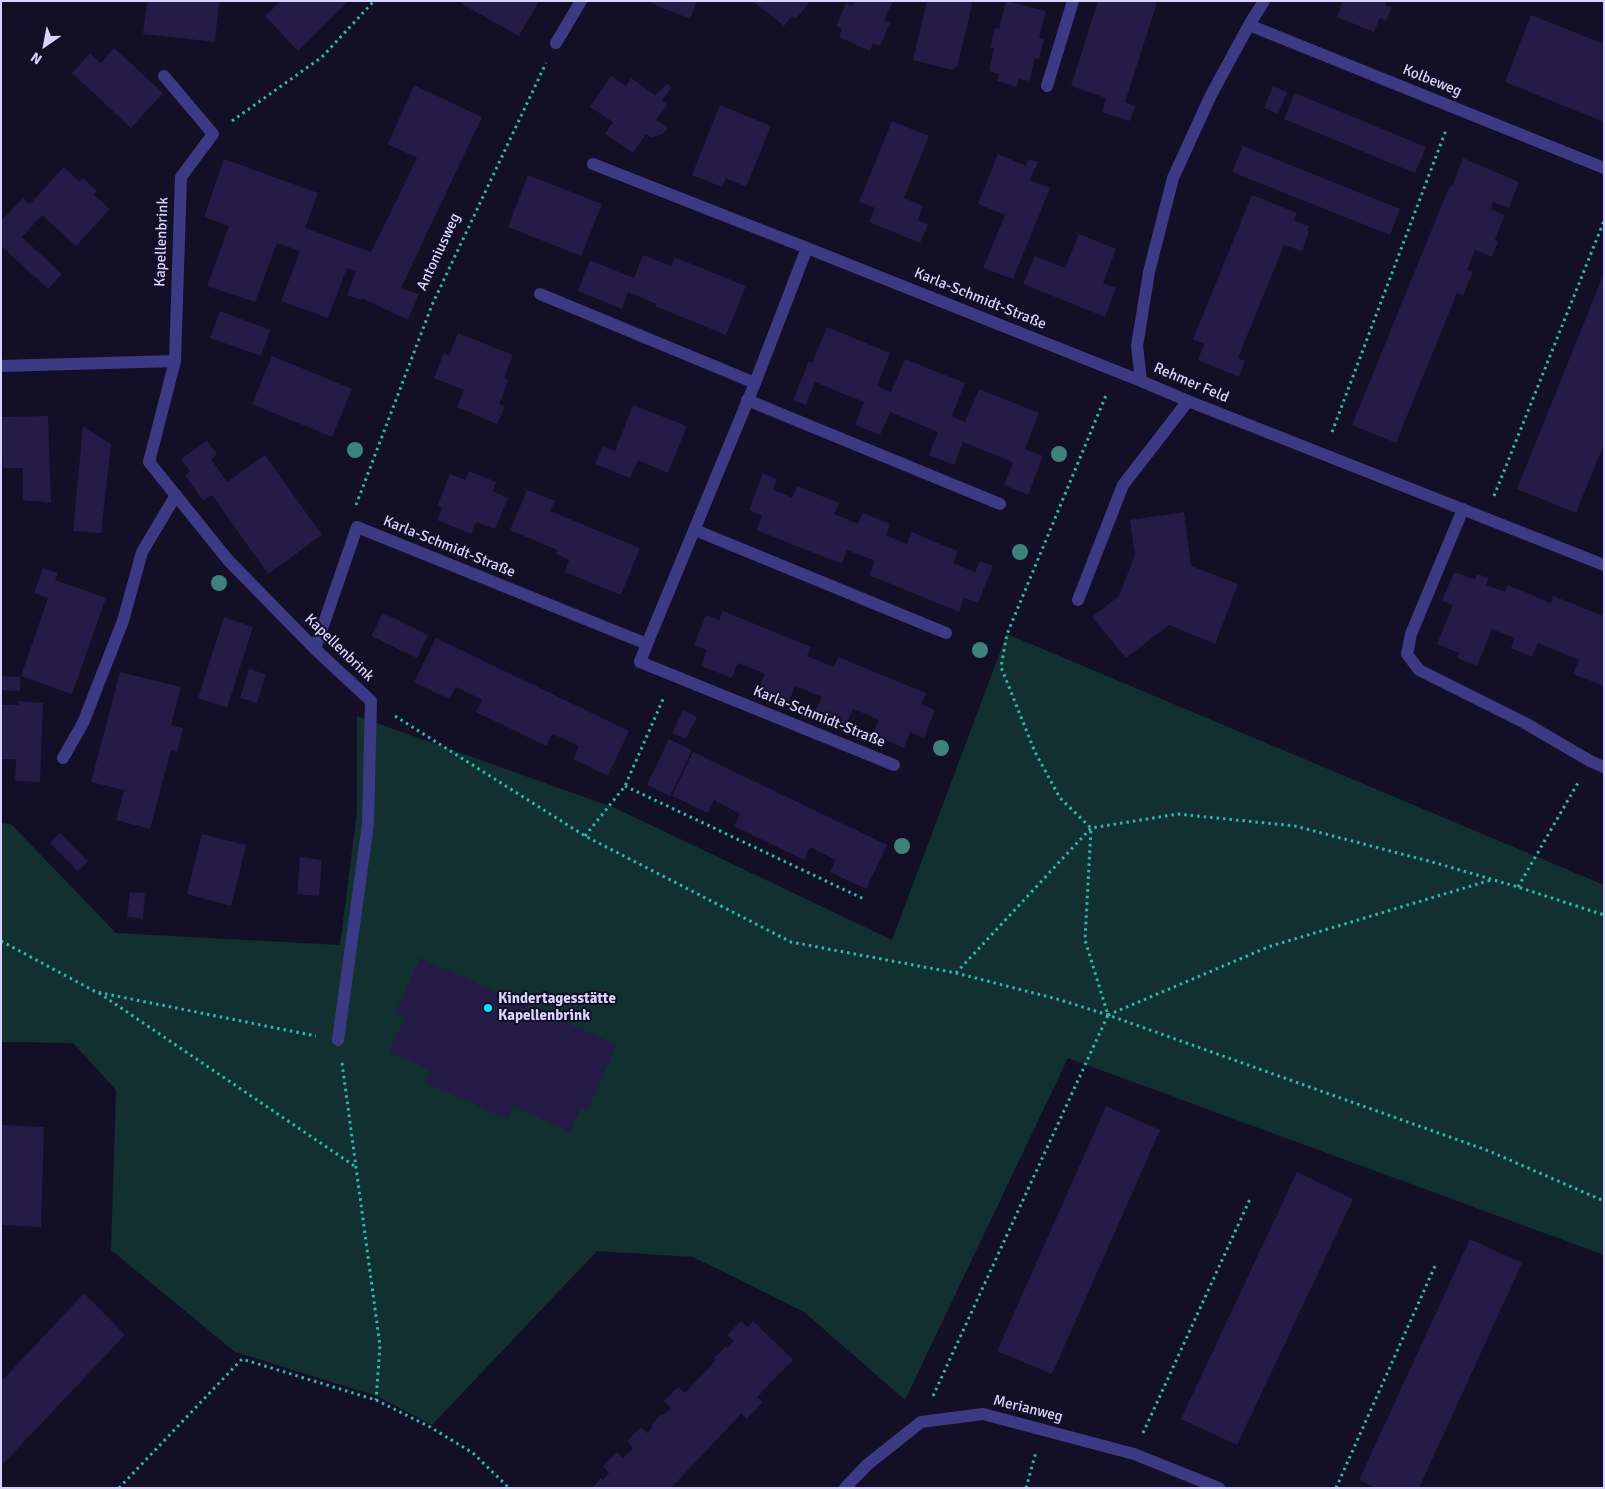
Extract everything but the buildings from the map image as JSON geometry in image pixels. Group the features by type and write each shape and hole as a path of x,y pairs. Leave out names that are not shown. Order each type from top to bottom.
{"street":[{"path":"556,42 581,1"},
{"path":"1047,86 1073,1"},
{"name":"Rehmer Feld","path":"1264,1 1211,95 1173,178 1149,272 1137,346 1141,381 1604,566"},
{"name":"Kolbeweg","path":"1249,25 1604,168"},
{"path":"164,76 213,134"},
{"name":"Kapellenbrink","path":"213,134 181,177 175,361 148,462 228,560 315,649 371,701 368,824 338,1040"},
{"name":"Karla-Schmidt-Straße","path":"593,164 1141,381"},
{"name":"Karla-Schmidt-Straße","path":"807,248 748,400 640,662 894,765"},
{"path":"540,294 755,382"},
{"path":"1,366 175,361"},
{"path":"748,400 1000,504"},
{"path":"1078,600 1123,485 1188,401"},
{"path":"63,758 83,723 123,621 142,552 176,495"},
{"path":"1462,508 1411,634 1407,654 1419,670 1525,723 1590,761 1604,767"},
{"path":"315,649 357,527"},
{"name":"Karla-Schmidt-Straße","path":"357,527 647,644"},
{"path":"695,530 946,633"},
{"name":"Merianweg","path":"921,1422 983,1414 1134,1454 1219,1488"},
{"path":"845,1488 867,1465 921,1422"}],"path":[{"path":"213,134 322,57 374,1"},
{"name":"Antoniusweg","path":"357,527 355,506 432,305 556,42"},
{"path":"1324,454 1455,108"},
{"path":"1485,517 1604,221"},
{"path":"921,1422 1108,1015 1085,940 1091,828 1060,798 1036,752 1001,668 1007,634 1117,370"},
{"path":"584,836 625,786 674,676"},
{"path":"371,701 584,836 791,942 956,972 1057,999 1108,1015 1489,1151 1604,1201"},
{"path":"1518,887 1590,761"},
{"path":"625,786 864,899"},
{"path":"956,972 1091,828 1178,814 1295,826 1518,887 1604,915"},
{"path":"1108,1015 1268,946 1493,880"},
{"path":"1,941 96,992 356,1167"},
{"path":"96,992 338,1040 380,1346 376,1400"},
{"path":"1134,1454 1250,1199"},
{"path":"1336,1488 1435,1266"},
{"path":"119,1488 242,1359 376,1400 430,1427 473,1453 509,1488"},
{"path":"1026,1488 1042,1429"}],"green space":[{"path":"1007,634 1604,885 1604,1255 1068,1058 905,1400 804,1312 693,1257 597,1251 432,1425 377,1396 235,1352 111,1250 116,1090 73,1043 1,1042 1,823 11,824 116,933 340,945 357,812 357,716 615,808 892,940"}],"place":[{"name":"Kindertagesstätte Kapellenbrink","path":"488,1008"}]}
